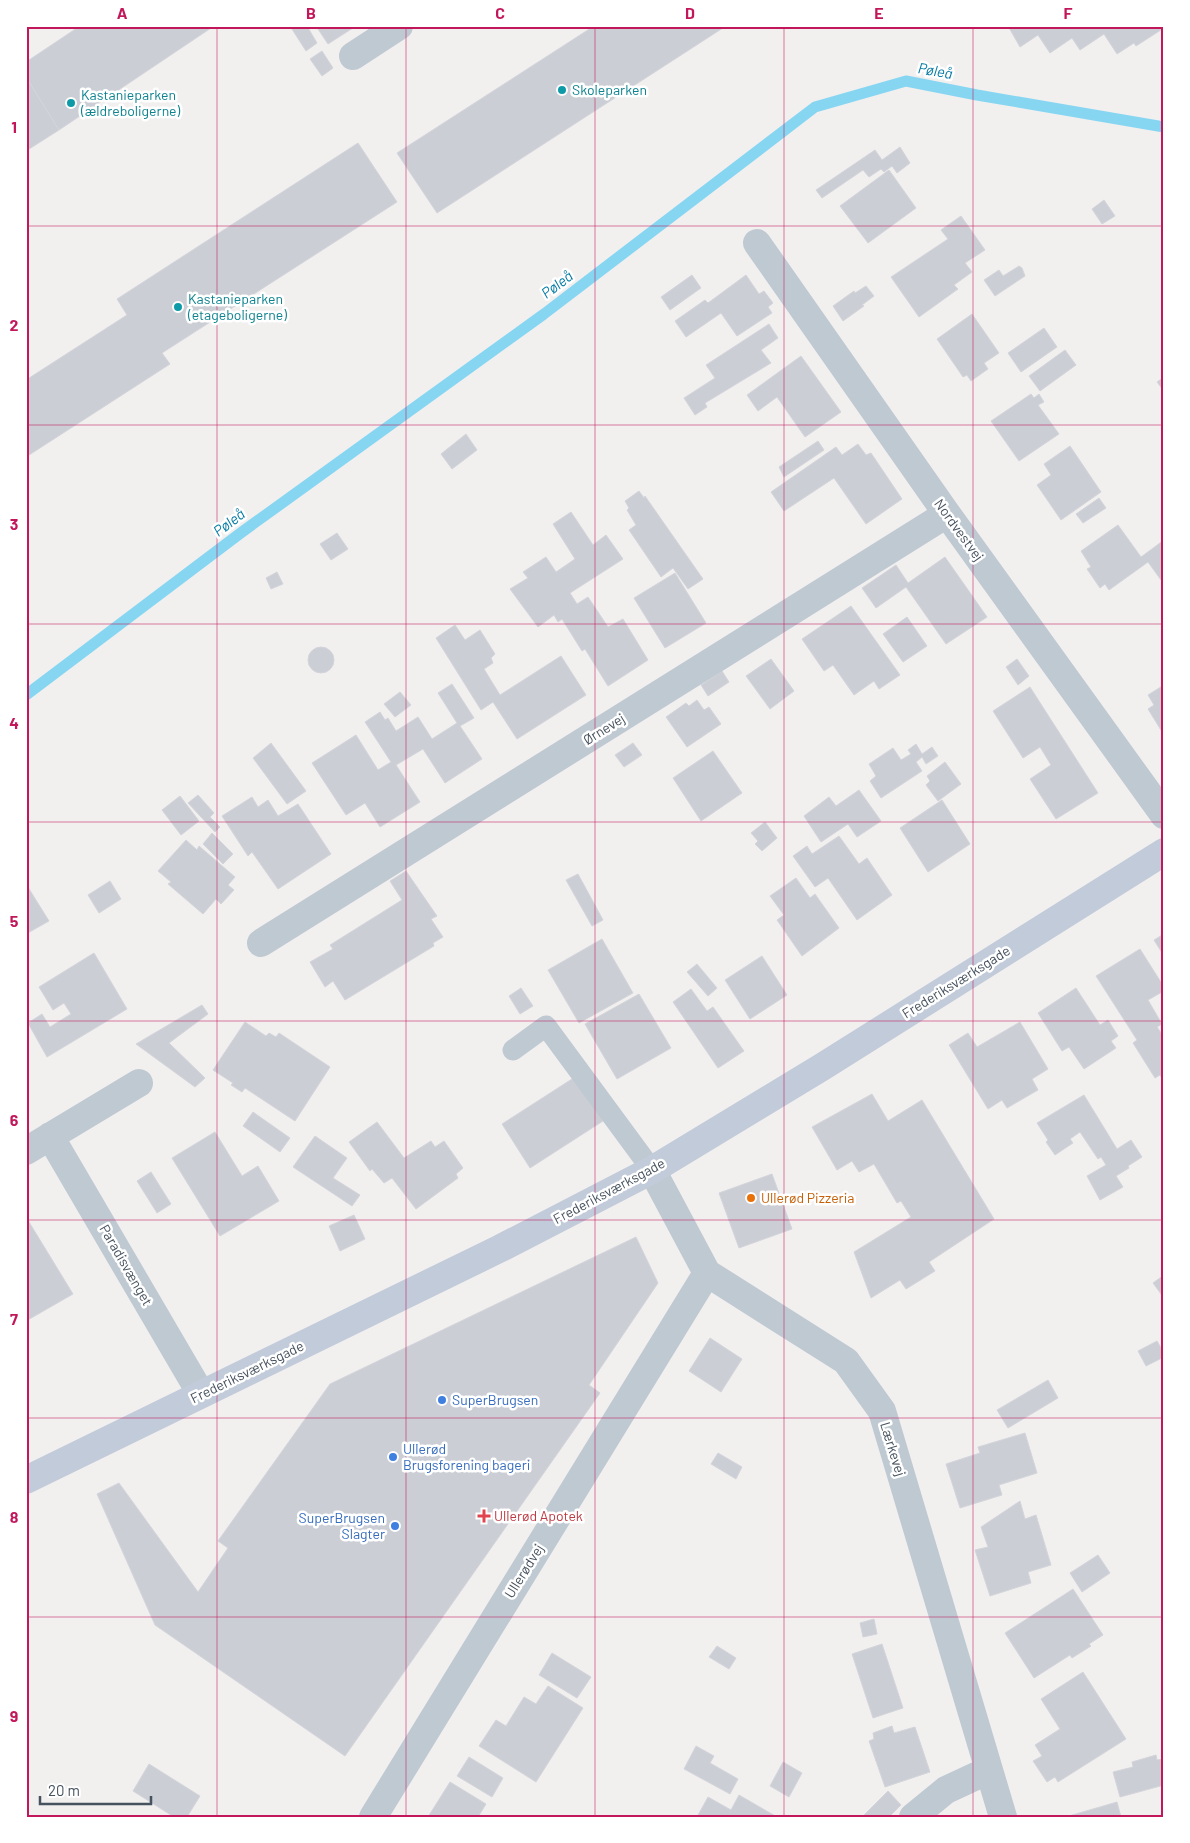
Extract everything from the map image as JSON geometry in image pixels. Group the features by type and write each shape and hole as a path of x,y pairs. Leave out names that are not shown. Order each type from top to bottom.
{"street":[{"path":"353,56 399,26"},
{"name":"Nordvestvej","path":"757,243 947,514 1164,815"},
{"name":"Ørnevej","path":"261,943 947,514"},
{"name":"Frederiksværksgade","path":"26,1480 502,1248 652,1170 814,1072 1164,852"},
{"path":"26,1151 139,1083"},
{"name":"Paradisvænget","path":"50,1136 201,1394"},
{"path":"652,1170 706,1274"},
{"name":"Lærkevej","path":"706,1274 846,1361 882,1411 1003,1817"},
{"name":"Ullerødvej","path":"373,1817 706,1274"},
{"path":"913,1817 946,1790 989,1770"}],"lane":[{"path":"513,1050 546,1026 652,1170"}],"building":[{"name":"Kastanieparken (ældreboligerne)","path":"80,26 214,26 59,130 26,77 26,62"},
{"path":"290,26 307,26 317,43 306,51"},
{"path":"316,26 356,26 328,44"},
{"name":"Skoleparken","path":"594,26 726,26 437,213 397,153"},
{"path":"1008,26 1164,26 1164,28 1136,46 1134,43 1117,54 1104,34 1080,50 1072,38 1050,53 1038,35 1020,47"},
{"path":"322,51 333,68 322,76 310,59"},
{"path":"26,77 59,130 26,151"},
{"name":"Kastanieparken (etageboligerne)","path":"358,143 397,202 162,353 170,364 26,457 26,380 127,315 117,299"},
{"path":"900,147 910,163 897,173 892,166 884,172 881,169 869,177 863,170 822,198 816,190 875,150 882,160"},
{"path":"889,170 916,208 868,243 840,206"},
{"path":"1104,200 1115,216 1102,224 1092,209"},
{"path":"961,216 985,250 965,263 972,272 954,285 958,289 919,317 891,277 948,239 941,230"},
{"path":"1019,266 1022,268 1025,276 995,296 984,280 999,270 1003,276"},
{"path":"692,275 701,288 670,310 661,297"},
{"path":"746,275 759,294 764,291 773,303 768,307 772,313 737,336 721,313 686,337 675,321 705,300 708,303"},
{"path":"866,286 874,296 862,305 864,306 843,321 833,306 854,291 855,293"},
{"path":"972,314 999,353 984,363 988,369 971,381 967,375 963,377 937,339"},
{"path":"769,324 778,338 761,350 771,363 705,403 707,407 695,415 684,398 715,378 706,365"},
{"path":"1044,328 1057,347 1021,372 1008,353"},
{"path":"1065,350 1076,365 1040,391 1029,376"},
{"path":"801,356 841,412 805,437 777,397 758,411 747,395"},
{"path":"1164,377 1164,391 1157,382"},
{"path":"1031,394 1034,398 1039,394 1044,402 1038,405 1059,434 1019,461 991,421"},
{"path":"466,434 477,450 452,469 441,454"},
{"path":"818,441 824,450 784,477 779,467"},
{"path":"858,444 866,455 871,453 902,499 866,524 834,478 784,511 771,492 836,447 842,455"},
{"path":"1070,446 1101,492 1061,520 1037,485 1051,475 1044,464"},
{"path":"639,491 644,498 645,496 703,579 688,589 673,568 661,577 629,530 636,525 627,510 629,508 625,501"},
{"path":"1099,498 1106,508 1083,523 1076,514"},
{"path":"571,512 593,545 606,535 623,559 570,593 577,604 588,597 608,627 623,619 648,660 608,686 585,649 582,651 562,619 558,622 554,615 538,627 510,589 528,578 523,572 546,557 556,572 575,559 553,524"},
{"path":"1118,525 1141,557 1164,540 1164,578 1161,580 1148,562 1109,590 1105,584 1100,588 1087,569 1091,567 1081,551"},
{"path":"337,533 348,549 331,560 320,544"},
{"path":"945,557 987,617 946,644 906,587 876,608 862,588 896,565 908,583"},
{"path":"277,572 283,584 271,589 266,578"},
{"path":"675,573 706,623 665,648 634,598"},
{"path":"851,606 900,675 879,689 874,681 854,695 833,665 824,671 802,639"},
{"path":"907,617 927,646 903,662 883,634"},
{"path":"455,625 465,640 480,630 495,654 491,658 493,663 484,669 500,695 561,656 586,695 517,739 493,702 481,710 436,638"},
{"path":"321,647 330,651 334,660 330,669 321,673 312,669 308,660 312,651"},
{"path":"771,659 794,691 770,709 746,676"},
{"path":"1017,659 1029,676 1018,685 1006,667"},
{"path":"722,671 729,682 708,696 701,685"},
{"path":"452,684 474,718 460,726 482,759 445,783 423,749 396,765 420,802 380,827 365,803 346,815 312,763 356,735 378,770 391,762 365,722 380,712 385,720 388,718 396,731 418,717 432,739 457,723 438,693"},
{"path":"1164,685 1164,735 1148,709 1154,705 1148,695"},
{"path":"1030,687 1098,793 1056,819 1030,779 1051,765 1040,747 1023,758 993,711"},
{"path":"400,692 411,705 395,717 384,704"},
{"path":"697,700 704,710 709,707 721,724 687,747 666,717 686,703 689,706"},
{"path":"271,743 306,791 287,804 253,758"},
{"path":"633,743 642,755 624,767 615,755"},
{"path":"916,744 922,754 932,747 938,756 926,764 922,757 916,762 922,771 881,798 870,781 876,776 869,764 893,748 901,760 911,754 908,750"},
{"path":"713,751 742,793 701,821 673,778"},
{"path":"945,762 961,784 938,801 926,785 930,781 927,776"},
{"path":"859,790 881,821 857,837 848,824 821,842 804,816 829,797 836,806"},
{"path":"198,795 214,813 210,817 220,827 215,832 188,803"},
{"path":"180,796 199,821 181,835 162,810"},
{"path":"252,797 258,807 268,800 278,816 298,804 331,854 278,889 252,852 248,856 222,816"},
{"path":"942,800 970,844 928,872 900,828"},
{"path":"765,822 777,838 762,851 755,844 758,841 751,833"},
{"path":"212,833 233,854 223,864 203,844"},
{"path":"839,836 859,864 867,858 892,895 857,920 828,878 815,887 793,856 807,846 812,854"},
{"path":"186,840 197,850 199,846 235,877 228,885 234,890 221,904 216,899 203,914 168,884 171,882 158,871"},
{"path":"406,871 437,916 431,919 443,937 433,943 434,946 345,1000 333,981 325,987 310,962 333,949 330,945 402,900 390,881"},
{"path":"578,874 603,920 592,926 566,880"},
{"path":"796,878 810,898 815,894 839,928 802,956 777,920 784,915 770,896"},
{"path":"110,881 121,899 99,913 88,895"},
{"path":"26,884 49,921 26,934"},
{"path":"1164,934 1164,956 1154,940"},
{"path":"602,939 633,993 579,1023 548,970"},
{"path":"1140,949 1164,987 1164,994 1162,992 1148,1000 1162,1024 1157,1027 1164,1037 1164,1081 1160,1075 1155,1078 1133,1043 1137,1040 1096,976"},
{"path":"94,953 127,1009 47,1057 28,1023 42,1014 50,1027 71,1014 64,1003 53,1010 39,987"},
{"path":"762,956 787,995 750,1019 725,980"},
{"path":"697,964 717,988 708,996 687,972"},
{"path":"521,988 533,1006 520,1014 509,996"},
{"path":"1076,988 1100,1025 1108,1020 1118,1036 1111,1041 1116,1048 1084,1069 1069,1047 1062,1051 1038,1013"},
{"path":"691,989 707,1011 713,1007 744,1051 718,1068 673,1002"},
{"path":"639,994 671,1048 617,1079 585,1024"},
{"path":"202,1005 208,1014 169,1043 205,1078 195,1087 136,1044"},
{"path":"245,1022 266,1036 269,1033 276,1037 279,1033 330,1067 295,1121 245,1088 242,1092 231,1085 233,1083 213,1070"},
{"path":"1020,1022 1048,1069 1032,1079 1038,1090 1007,1108 1002,1100 988,1109 949,1045 968,1033 977,1047"},
{"path":"575,1077 603,1121 530,1168 502,1124"},
{"path":"872,1094 888,1121 922,1100 994,1219 929,1262 935,1271 906,1289 900,1280 871,1298 854,1252 911,1217 901,1201 897,1203 874,1164 859,1172 852,1161 837,1170 812,1127"},
{"path":"1084,1095 1117,1149 1131,1140 1142,1157 1116,1176 1123,1187 1100,1200 1087,1176 1106,1165 1101,1157 1098,1159 1080,1132 1070,1139 1073,1143 1055,1155 1037,1123"},
{"path":"253,1112 290,1138 280,1152 243,1126"},
{"path":"377,1122 404,1158 431,1141 435,1147 444,1141 463,1168 456,1174 458,1178 416,1209 392,1178 384,1183 372,1169 370,1171 349,1142"},
{"path":"215,1132 242,1176 258,1166 279,1201 220,1236 172,1158"},
{"path":"315,1136 347,1158 333,1178 360,1195 352,1206 293,1167"},
{"path":"151,1172 171,1204 157,1213 137,1181"},
{"path":"772,1174 792,1229 739,1248 719,1193"},
{"path":"354,1215 365,1239 340,1251 329,1226"},
{"path":"26,1217 73,1294 26,1321"},
{"path":"636,1237 658,1283 589,1385 600,1393 345,1756 155,1625 97,1494 119,1483 198,1592 228,1548 218,1541 330,1384"},
{"path":"1164,1275 1164,1298 1153,1283"},
{"path":"710,1338 742,1359 721,1392 689,1371"},
{"path":"1157,1341 1164,1353 1164,1357 1146,1366 1138,1351"},
{"path":"1048,1380 1058,1398 1008,1428 997,1410"},
{"path":"1025,1433 1037,1473 999,1485 1002,1495 960,1508 946,1464 980,1453 978,1447"},
{"path":"718,1453 742,1467 736,1479 711,1464"},
{"path":"1020,1501 1025,1519 1036,1515 1051,1565 1028,1572 1031,1583 990,1596 975,1550 988,1547 981,1527"},
{"path":"1098,1555 1110,1573 1082,1592 1070,1573"},
{"path":"1073,1589 1103,1635 1089,1644 1091,1646 1072,1658 1070,1655 1034,1678 1005,1633"},
{"path":"874,1619 877,1634 863,1637 860,1623"},
{"path":"882,1644 903,1708 873,1718 852,1654"},
{"path":"717,1646 736,1658 729,1669 709,1657"},
{"path":"552,1653 591,1677 577,1698 539,1675"},
{"path":"1083,1672 1126,1739 1058,1782 1055,1777 1047,1782 1033,1761 1042,1756 1035,1745 1060,1729 1041,1699"},
{"path":"548,1686 583,1708 536,1782 479,1746 496,1720 506,1726 524,1697 536,1704"},
{"path":"892,1726 894,1733 915,1727 930,1772 885,1787 869,1741 874,1739 873,1733"},
{"path":"696,1746 714,1756 710,1763 738,1779 730,1794 684,1769"},
{"path":"1156,1755 1157,1760 1164,1759 1164,1785 1120,1797 1113,1772 1133,1767 1132,1762"},
{"path":"469,1757 503,1778 492,1797 457,1776"},
{"path":"783,1762 802,1773 789,1797 770,1786"},
{"path":"149,1764 200,1796 187,1817 174,1817 133,1791"},
{"path":"450,1782 486,1804 478,1817 428,1817"},
{"path":"888,1791 901,1805 889,1817 862,1817"},
{"path":"739,1795 777,1817 697,1817 708,1797 731,1810"},
{"path":"1117,1802 1121,1817 1069,1816"}],"waterway":[{"name":"Pøleå","path":"26,695 242,532 544,314 815,107 906,81 1164,127"}],"place":[{"name":"Skoleparken","path":"562,90"},
{"name":"Kastanieparken (ældreboligerne)","path":"71,103"},
{"name":"Kastanieparken (etageboligerne)","path":"178,307"},
{"name":"Ullerød Pizzeria","path":"751,1198"},
{"name":"SuperBrugsen","path":"442,1400"},
{"name":"Ullerød Brugsforening bageri","path":"393,1457"},
{"name":"Ullerød Apotek","path":"484,1516"},
{"name":"SuperBrugsen Slagter","path":"395,1526"}]}
